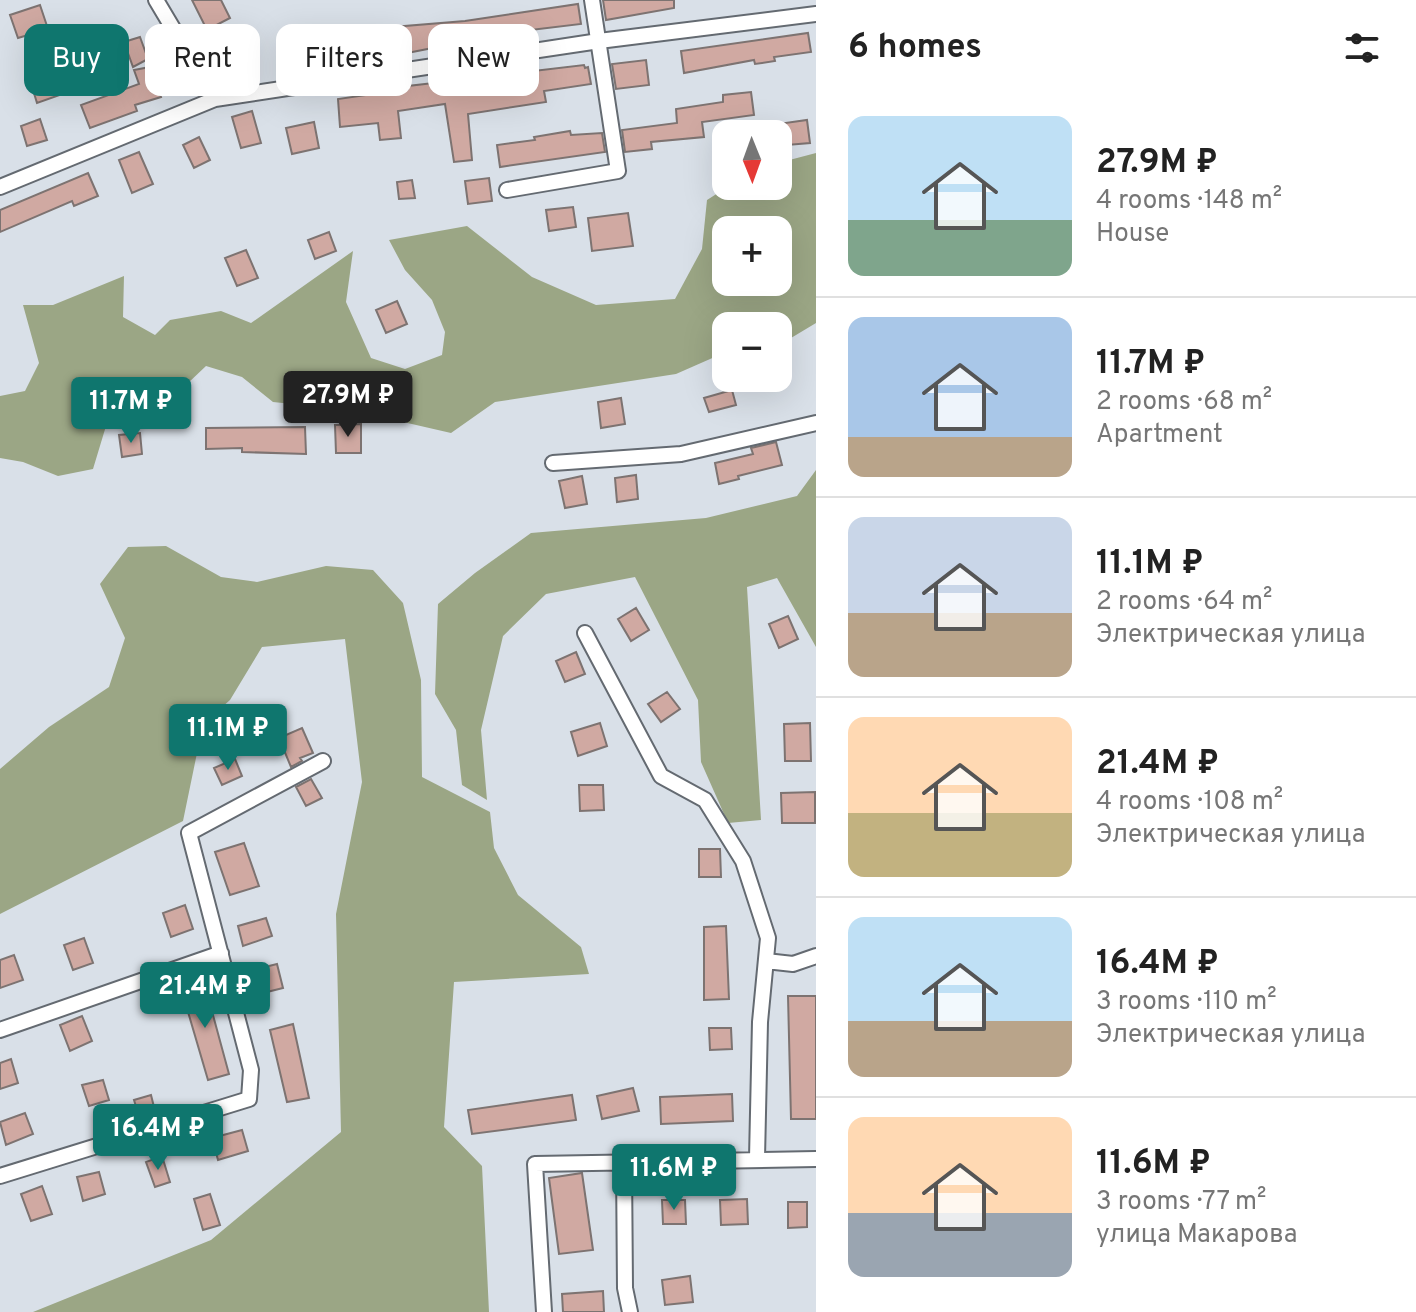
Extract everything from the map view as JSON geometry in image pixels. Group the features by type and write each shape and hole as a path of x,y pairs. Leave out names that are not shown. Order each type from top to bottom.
{"street":[{"path":"156,0 215,99"},
{"path":"507,190 618,171 592,0"},
{"path":"0,187 215,99 599,41 814,14 816,30"},
{"path":"553,463 681,454 816,423"},
{"path":"585,633 661,776 705,800 743,861 768,938 760,1022 757,1158"},
{"path":"0,1176 249,1099 251,1070 189,833 323,761"},
{"path":"0,1030 221,953"},
{"path":"766,961 793,964 816,956"},
{"path":"544,1312 535,1164 816,1159"},
{"path":"624,1164 625,1288 630,1312"}],"green space":[{"path":"816,153 816,323 792,337 792,312 712,312 712,358 676,374 495,402 451,433 351,410 273,402 242,377 206,366 148,421 106,426 93,469 58,476 23,462 0,458 0,396 25,391 39,363 23,305 53,305 124,276 123,317 155,335 170,320 221,311 251,323 353,251 346,302 371,358 405,369 442,355 445,332 432,300 405,270 389,240 467,226 532,277 596,305 675,299 702,249 707,200 712,197 712,200 792,200 792,159"},
{"path":"816,470 816,647 777,578 747,587 761,820 728,823 701,762 698,700 635,577 546,594 503,636 481,730 487,800 462,785 456,730 435,694 438,604 531,533 706,518 797,496"},
{"path":"166,546 221,577 257,582 326,566 373,570 403,603 421,680 422,777 490,812 494,848 518,895 581,947 589,974 454,982 444,1127 482,1166 489,1312 33,1312 211,1240 341,1132 336,914 362,782 345,639 262,647 230,700 203,724 183,821 0,914 0,769 49,727 109,687 125,638 100,584 128,547"}],"building":[{"path":"192,0 221,0 230,18 218,24 204,24"},
{"path":"603,0 674,0 674,8 606,20"},
{"path":"578,4 581,24 539,29 539,24 429,24"},
{"path":"40,5 46,24 24,24 24,36 18,38 10,15"},
{"path":"428,24 428,49 412,52 412,25"},
{"path":"808,33 811,52 774,57 775,61 755,64 754,60 684,73 681,51"},
{"path":"140,37 145,51 145,61 133,67 129,56 129,40"},
{"path":"646,60 649,85 616,89 612,64"},
{"path":"584,65 588,67 591,84 544,91 546,102 468,114 472,160 454,162 445,104 398,111 401,138 380,140 378,123 340,127 338,99 412,96 412,86 428,84 428,96 539,96 539,70"},
{"path":"145,68 145,96 161,97 135,105 137,111 90,128 81,105 106,96 129,96 129,88 139,84 134,70"},
{"path":"751,92 754,115 702,122 704,137 651,142 652,149 625,152 622,130 677,123 676,109 723,102 723,95"},
{"path":"35,96 57,96 37,103"},
{"path":"252,111 261,143 241,148 232,117"},
{"path":"40,119 47,140 27,146 21,126"},
{"path":"807,120 810,143 792,145 792,122"},
{"path":"314,122 319,148 292,154 286,128"},
{"path":"570,131 571,135 602,133 605,152 500,167 497,145"},
{"path":"199,137 210,160 194,168 183,145"},
{"path":"139,152 153,184 132,193 119,160"},
{"path":"88,173 98,196 74,206 72,201 0,232 0,210"},
{"path":"489,178 492,201 468,204 465,181"},
{"path":"412,180 415,198 399,199 397,182"},
{"path":"573,207 576,227 549,231 546,210"},
{"path":"628,213 633,246 592,251 588,218"},
{"path":"329,232 336,251 315,259 308,240"},
{"path":"246,250 258,278 237,286 225,258"},
{"path":"397,301 407,324 386,333 376,310"},
{"path":"733,392 736,405 709,412 704,398"},
{"path":"621,398 625,424 601,428 598,402"},
{"path":"361,424 361,453 336,453 335,425"},
{"path":"305,427 306,454 242,452 242,448 206,449 206,428"},
{"path":"140,433 142,454 122,457 119,435"},
{"path":"776,442 782,465 719,484 715,463 753,454 751,448"},
{"path":"636,475 638,499 617,502 615,478"},
{"path":"582,476 587,504 565,508 559,481"},
{"path":"636,608 649,630 631,641 618,619"},
{"path":"788,616 798,639 779,648 769,624"},
{"path":"576,652 585,674 565,682 556,661"},
{"path":"667,692 680,709 661,722 648,704"},
{"path":"600,723 607,746 578,756 571,732"},
{"path":"810,723 811,761 785,761 784,724"},
{"path":"302,728 313,753 300,758 302,761 291,767 279,738"},
{"path":"235,759 242,776 222,785 214,768"},
{"path":"311,779 322,798 306,806 296,787"},
{"path":"579,785 603,785 604,810 580,811"},
{"path":"815,792 815,823 782,823 781,793"},
{"path":"244,843 259,886 230,895 215,852"},
{"path":"699,849 720,849 721,877 699,877"},
{"path":"185,905 193,929 171,937 163,913"},
{"path":"266,918 272,936 243,946 238,926"},
{"path":"726,926 729,999 704,1000 704,927"},
{"path":"84,938 93,963 73,970 64,945"},
{"path":"14,955 23,980 0,988 0,960"},
{"path":"277,964 283,988 259,994 253,970"},
{"path":"204,982 229,1074 208,1080 181,988"},
{"path":"788,996 816,996 816,1119 791,1119"},
{"path":"82,1016 92,1041 70,1051 60,1025"},
{"path":"293,1024 309,1098 287,1102 270,1030"},
{"path":"709,1028 731,1028 732,1049 710,1050"},
{"path":"11,1059 18,1083 0,1089 0,1063"},
{"path":"103,1080 109,1100 89,1106 82,1085"},
{"path":"633,1088 639,1111 602,1119 597,1096"},
{"path":"732,1094 733,1121 661,1124 660,1097"},
{"path":"151,1095 156,1115 140,1119 134,1100"},
{"path":"572,1095 576,1120 472,1134 468,1110"},
{"path":"25,1113 33,1134 6,1145 0,1122"},
{"path":"242,1130 248,1151 218,1160 212,1138"},
{"path":"162,1156 170,1182 155,1187 146,1162"},
{"path":"99,1172 105,1194 83,1201 77,1177"},
{"path":"582,1173 593,1250 559,1254 549,1178"},
{"path":"42,1186 52,1214 31,1221 21,1194"},
{"path":"210,1194 220,1225 203,1230 194,1199"},
{"path":"747,1199 748,1224 721,1225 720,1200"},
{"path":"662,1200 685,1200 686,1224 663,1224"},
{"path":"788,1202 807,1202 807,1227 788,1228"},
{"path":"690,1276 693,1302 665,1305 662,1280"},
{"path":"603,1291 604,1312 563,1312 562,1294"}]}
